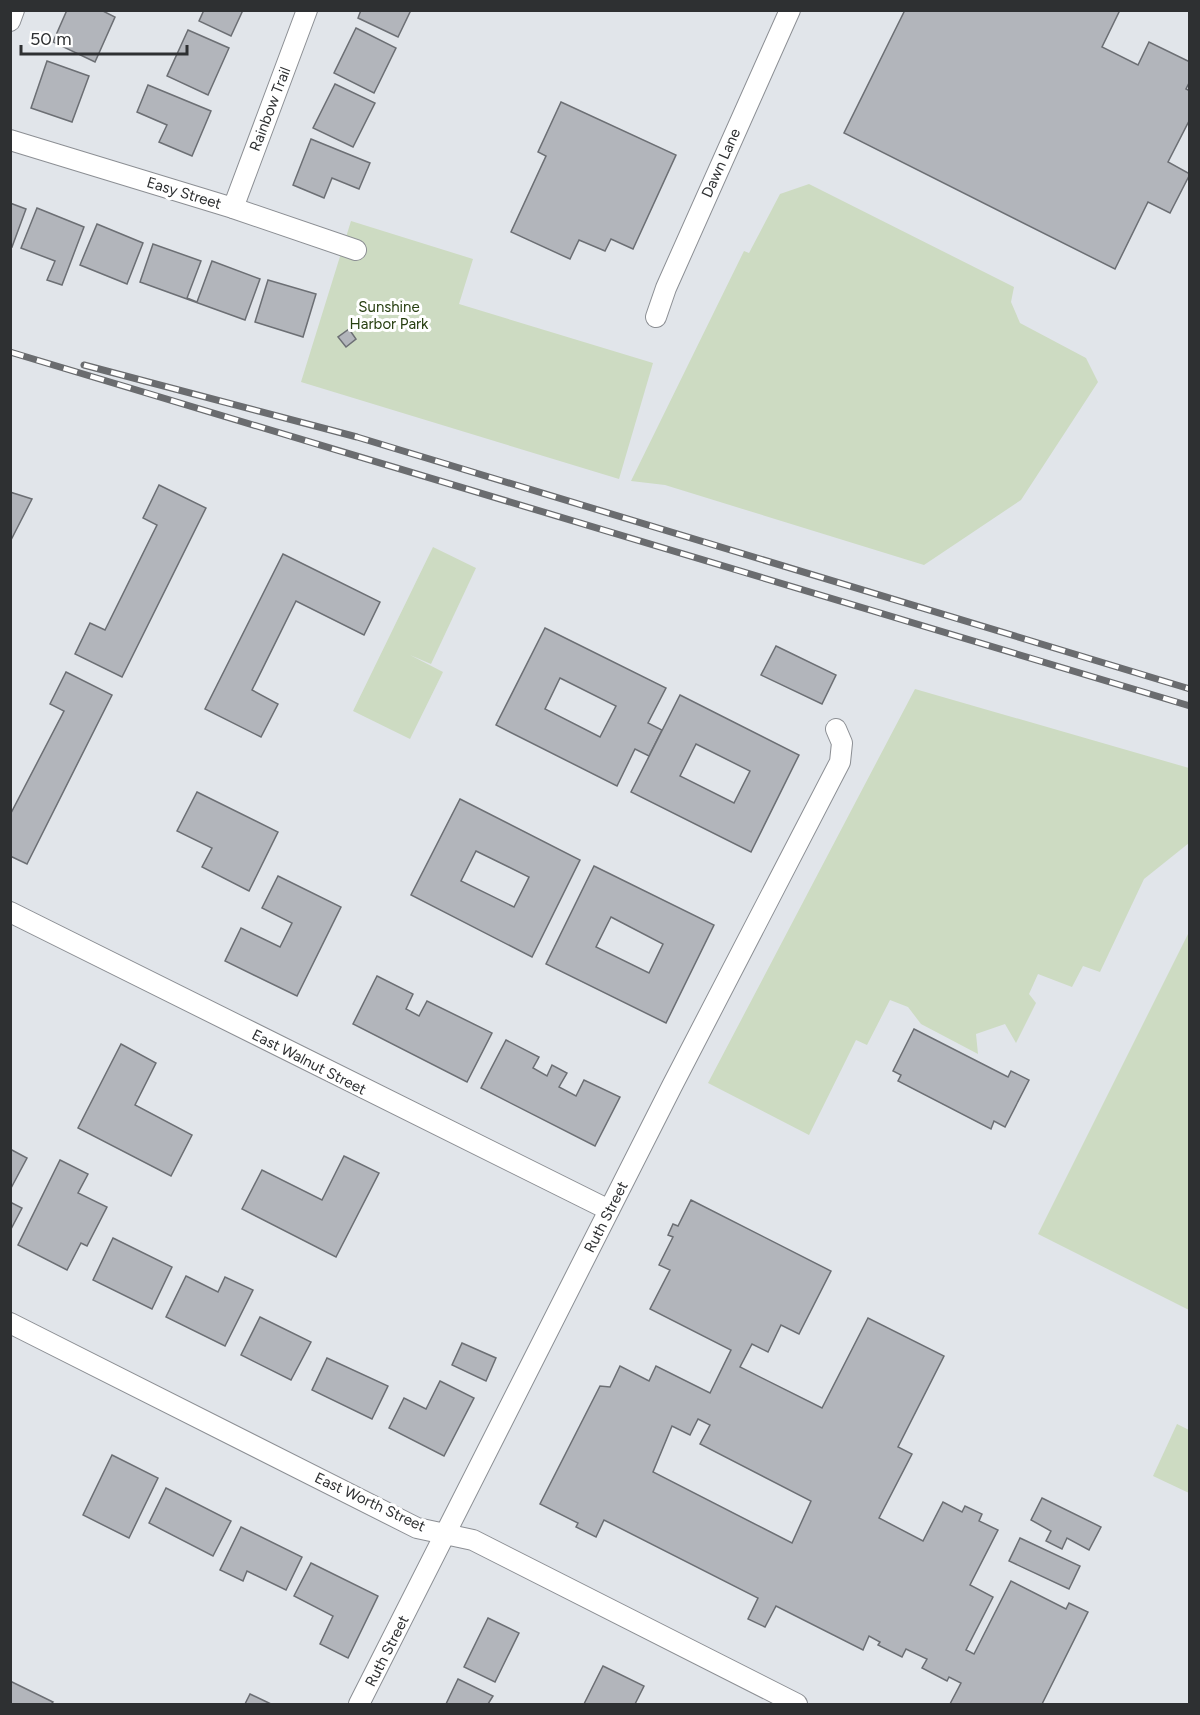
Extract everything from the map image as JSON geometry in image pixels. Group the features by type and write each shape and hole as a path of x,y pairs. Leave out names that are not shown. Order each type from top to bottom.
{"street":[{"path":"10,21 14,10"},
{"name":"Rainbow Trail","path":"232,208 307,10"},
{"name":"Dawn Lane","path":"656,317 666,288 790,10"},
{"name":"Easy Street","path":"10,140 232,208 356,250"},
{"name":"Ruth Street","path":"359,1704 609,1210 840,762 842,743 836,729"},
{"name":"East Walnut Street","path":"10,912 609,1210"},
{"name":"East Worth Street","path":"10,1323 417,1528 473,1540 797,1704"}],"green space":[{"path":"809,184 1014,287 1011,302 1020,323 1086,358 1098,382 1021,500 924,565 665,485 631,481 744,251 749,253 780,194"},
{"name":"Sunshine Harbor Park","path":"351,221 473,259 459,304 653,363 619,479 301,382"},
{"path":"433,547 476,568 431,664 410,655 443,672 410,739 353,711"},
{"path":"915,689 1189,768 1189,843 1144,879 1100,972 1083,966 1072,987 1038,974 1029,994 1036,1003 1016,1043 1005,1024 976,1034 978,1054 921,1024 908,1007 890,1000 867,1045 856,1040 809,1135 708,1083"},
{"path":"1189,932 1189,1310 1038,1234"},
{"path":"1177,1424 1189,1430 1189,1493 1153,1476"}],"building":[{"path":"67,10 101,10 115,17 95,62 53,42"},
{"path":"204,10 243,10 231,36 199,21"},
{"path":"361,10 411,10 398,37 358,18"},
{"path":"905,10 1120,10 1102,47 1138,65 1149,42 1190,62 1190,81 1186,89 1190,91 1190,119 1168,162 1190,174 1170,213 1148,202 1115,269 844,133"},
{"path":"356,28 396,48 374,93 334,73"},
{"path":"188,30 229,48 208,95 167,76"},
{"path":"47,61 89,76 72,122 31,108"},
{"path":"335,84 375,103 353,147 313,128"},
{"path":"148,85 211,111 192,156 159,142 167,125 137,112"},
{"path":"561,102 676,155 633,249 611,239 605,251 579,240 570,259 511,232 546,156 538,152"},
{"path":"311,139 370,163 359,189 332,178 324,198 293,185"},
{"path":"10,203 26,209 12,247 10,246"},
{"path":"37,208 84,227 62,285 47,280 55,261 21,248"},
{"path":"97,224 143,243 127,284 80,265"},
{"path":"153,244 201,261 187,298 197,302 212,261 260,279 245,320 140,282"},
{"path":"268,280 316,294 303,337 255,322"},
{"path":"349,329 356,339 346,347 338,337"},
{"path":"159,485 206,508 122,677 75,654 90,623 105,630 157,525 143,518"},
{"path":"10,492 32,499 10,542"},
{"path":"283,554 380,602 364,635 296,601 252,690 278,704 261,737 205,709"},
{"path":"545,628 666,688 648,723 662,730 649,756 635,749 617,786 496,725","holes":["560,678 616,706 600,737 545,709"]},
{"path":"776,646 836,675 822,704 761,675"},
{"path":"66,672 112,695 27,864 10,856 10,815 64,711 50,704"},
{"path":"680,695 799,755 751,852 631,792","holes":["696,744 750,771 734,803 680,776"]},
{"path":"197,792 278,832 249,891 202,867 212,848 177,831"},
{"path":"460,799 580,860 532,957 411,895","holes":["476,851 529,877 514,907 461,881"]},
{"path":"594,866 714,925 666,1023 546,964","holes":["611,917 663,944 649,973 596,947"]},
{"path":"278,876 341,907 297,996 225,961 241,928 280,947 292,923 262,908"},
{"path":"377,976 413,994 406,1009 419,1016 427,1001 492,1033 467,1082 353,1024"},
{"path":"914,1029 1008,1077 1011,1071 1029,1080 1005,1127 994,1121 991,1129 898,1081 901,1075 893,1071"},
{"path":"506,1040 539,1057 533,1068 547,1076 552,1065 567,1073 559,1087 576,1096 584,1080 620,1097 595,1146 481,1088"},
{"path":"121,1044 156,1063 135,1105 192,1135 171,1176 78,1128"},
{"path":"10,1149 27,1158 10,1190"},
{"path":"344,1156 379,1173 336,1257 242,1209 262,1170 322,1200"},
{"path":"60,1160 88,1174 78,1193 107,1207 87,1246 81,1243 67,1270 18,1245"},
{"path":"691,1200 831,1271 799,1334 781,1325 768,1352 752,1344 740,1367 822,1408 868,1318 944,1356 898,1447 912,1454 879,1518 923,1541 943,1502 962,1512 965,1506 982,1514 979,1521 998,1530 970,1585 993,1597 966,1650 974,1654 1011,1581 1066,1609 1069,1603 1088,1612 1042,1704 950,1704 961,1683 949,1677 947,1681 922,1668 927,1659 906,1649 902,1657 878,1645 880,1642 869,1636 863,1650 776,1606 765,1627 748,1619 758,1598 604,1520 596,1537 576,1527 578,1523 540,1504 600,1386 610,1387 620,1366 649,1381 656,1366 710,1393 731,1350 650,1309 670,1270 659,1265 673,1237 668,1235 673,1224 678,1226","holes":["698,1419 710,1425 700,1444 811,1501 792,1543 653,1472 672,1426 690,1435"]},
{"path":"10,1202 22,1208 10,1231"},
{"path":"113,1238 172,1267 152,1309 93,1280"},
{"path":"186,1276 218,1292 225,1277 253,1290 225,1346 166,1317"},
{"path":"260,1317 311,1342 291,1380 241,1355"},
{"path":"462,1343 496,1358 486,1381 452,1365"},
{"path":"327,1358 388,1386 372,1419 312,1390"},
{"path":"440,1381 474,1398 444,1456 389,1428 404,1398 426,1409"},
{"path":"112,1455 158,1478 129,1538 83,1515"},
{"path":"166,1488 231,1521 213,1556 149,1523"},
{"path":"1042,1498 1101,1527 1089,1550 1067,1538 1062,1549 1046,1541 1051,1531 1031,1520"},
{"path":"241,1527 302,1557 286,1590 247,1571 243,1581 220,1570"},
{"path":"1020,1538 1080,1566 1069,1589 1009,1561"},
{"path":"311,1563 378,1596 348,1658 320,1644 333,1616 294,1596"},
{"path":"488,1618 519,1633 495,1682 464,1667"},
{"path":"603,1666 644,1686 635,1704 584,1704"},
{"path":"458,1679 493,1696 488,1704 446,1704"},
{"path":"10,1681 53,1702 51,1704 10,1704"},
{"path":"250,1694 271,1704 245,1704"}],"railway":[{"path":"10,352 1190,706"},
{"path":"84,365 357,437 1190,689"}]}
